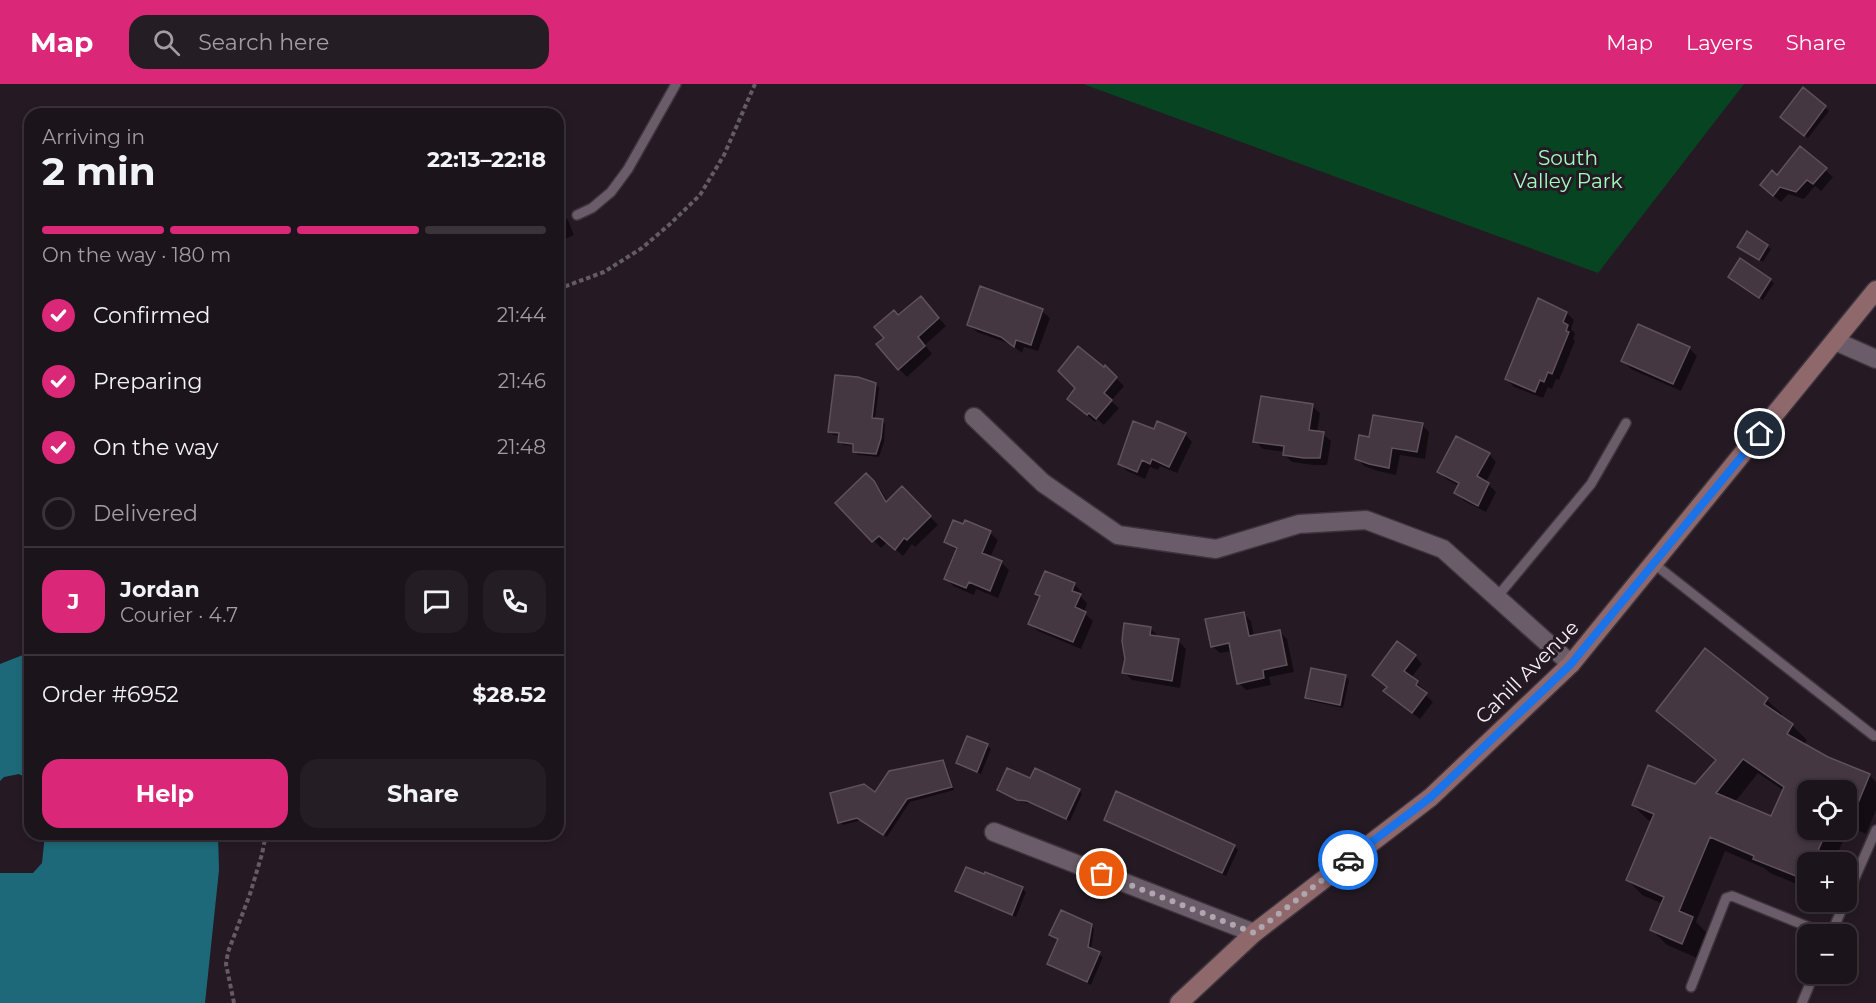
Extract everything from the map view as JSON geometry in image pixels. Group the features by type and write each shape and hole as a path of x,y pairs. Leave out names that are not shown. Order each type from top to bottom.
{"street":[{"name":"Cahill Avenue","path":"1179,1003 1254,933 1431,797 1571,664 1876,290"},
{"path":"1835,341 1876,358"},
{"path":"974,417 1043,483 1118,535 1216,549 1299,524 1366,520 1443,549 1571,664"},
{"path":"994,832 1254,933"}],"lane":[{"path":"577,215 592,208 611,192 628,168 676,84"},
{"path":"1497,597 1591,484 1626,423"},
{"path":"1653,563 1875,736"},
{"path":"1857,874 1876,830"},
{"path":"1691,987 1726,898 1732,896 1803,924"},
{"path":"1802,1003 1810,984"}],"path":[{"path":"564,287 604,272 642,248 700,195 724,155 755,84"},
{"path":"234,1003 226,964 228,952 250,894 265,840"}],"green space":[{"name":"South Valley Park","path":"1083,84 1744,84 1598,273"}],"water":[{"path":"24,655 24,777 19,774 4,777 0,781 0,664"},
{"path":"44,840 218,840 219,870 205,1003 0,1003 0,873 33,873 42,863"}],"building":[{"path":"1803,87 1826,106 1804,136 1780,117"},
{"path":"1800,146 1827,168 1813,184 1807,180 1796,192 1780,187 1773,196 1760,185 1772,170 1777,175"},
{"path":"1747,231 1768,245 1759,260 1737,247"},
{"path":"1740,258 1771,279 1759,298 1728,277"},
{"path":"980,286 1043,309 1031,345 1016,340 1014,347 1001,337 967,325"},
{"path":"921,296 939,318 918,337 925,346 898,370 876,344 884,338 874,327 894,310 898,315"},
{"path":"1538,298 1567,312 1563,322 1568,325 1566,331 1569,332 1552,374 1548,372 1544,382 1540,380 1535,392 1505,379"},
{"path":"1638,324 1690,347 1673,384 1621,361"},
{"path":"1078,346 1104,367 1105,365 1117,377 1104,393 1112,400 1096,419 1089,413 1087,415 1067,399 1075,388 1058,371"},
{"path":"835,375 858,377 876,383 872,418 883,419 876,454 853,452 853,444 838,442 839,433 828,432"},
{"path":"1261,396 1313,404 1309,430 1324,432 1320,458 1283,455 1284,446 1253,442"},
{"path":"1373,415 1423,423 1417,452 1392,448 1389,468 1355,459 1359,435 1369,437"},
{"path":"1133,421 1154,429 1157,421 1186,433 1169,467 1152,459 1150,464 1142,460 1137,472 1118,464"},
{"path":"1456,436 1490,453 1477,476 1489,483 1478,506 1454,493 1459,483 1437,472"},
{"path":"866,473 874,481 886,502 902,486 931,516 907,540 904,538 895,550 879,536 872,542 835,503"},
{"path":"953,520 963,524 965,520 991,531 982,553 1002,561 990,591 969,582 966,588 944,579 957,548 944,542"},
{"path":"1045,571 1075,583 1072,591 1081,594 1075,607 1086,612 1073,642 1028,624 1040,596 1035,594"},
{"path":"1244,612 1249,636 1280,630 1287,665 1263,670 1264,678 1237,684 1229,643 1211,647 1205,619"},
{"path":"1124,623 1151,627 1150,635 1179,639 1172,681 1122,673 1125,659 1122,641"},
{"path":"1397,641 1416,655 1404,671 1418,681 1416,685 1427,693 1412,713 1383,691 1387,687 1372,675"},
{"path":"1705,648 1768,698 1764,704 1793,724 1787,734 1828,757 1870,774 1857,806 1857,780 1797,780 1797,840 1823,840 1817,852 1797,852 1797,876 1753,859 1754,856 1710,837 1679,911 1693,917 1682,944 1650,930 1664,897 1626,880 1654,814 1632,805 1648,765 1695,784 1716,760 1656,711","holes":["1743,759 1784,787 1771,816 1716,793"]},
{"path":"1311,668 1346,675 1340,705 1305,698"},
{"path":"967,736 988,744 977,772 956,763"},
{"path":"943,760 952,787 907,799 883,835 857,818 838,823 830,793 864,784 875,792 889,771"},
{"path":"1007,768 1030,778 1035,768 1080,789 1066,819 997,790"},
{"path":"1116,791 1235,845 1222,873 1104,820"},
{"path":"966,867 1023,887 1012,915 955,891"},
{"path":"1061,910 1092,924 1088,947 1100,952 1087,982 1047,964 1058,939 1049,935"}],"way so far":[{"path":"1102,874 1254,933 1348,860"}],"route":[{"path":"1348,860 1431,797 1571,664 1760,434"}]}
